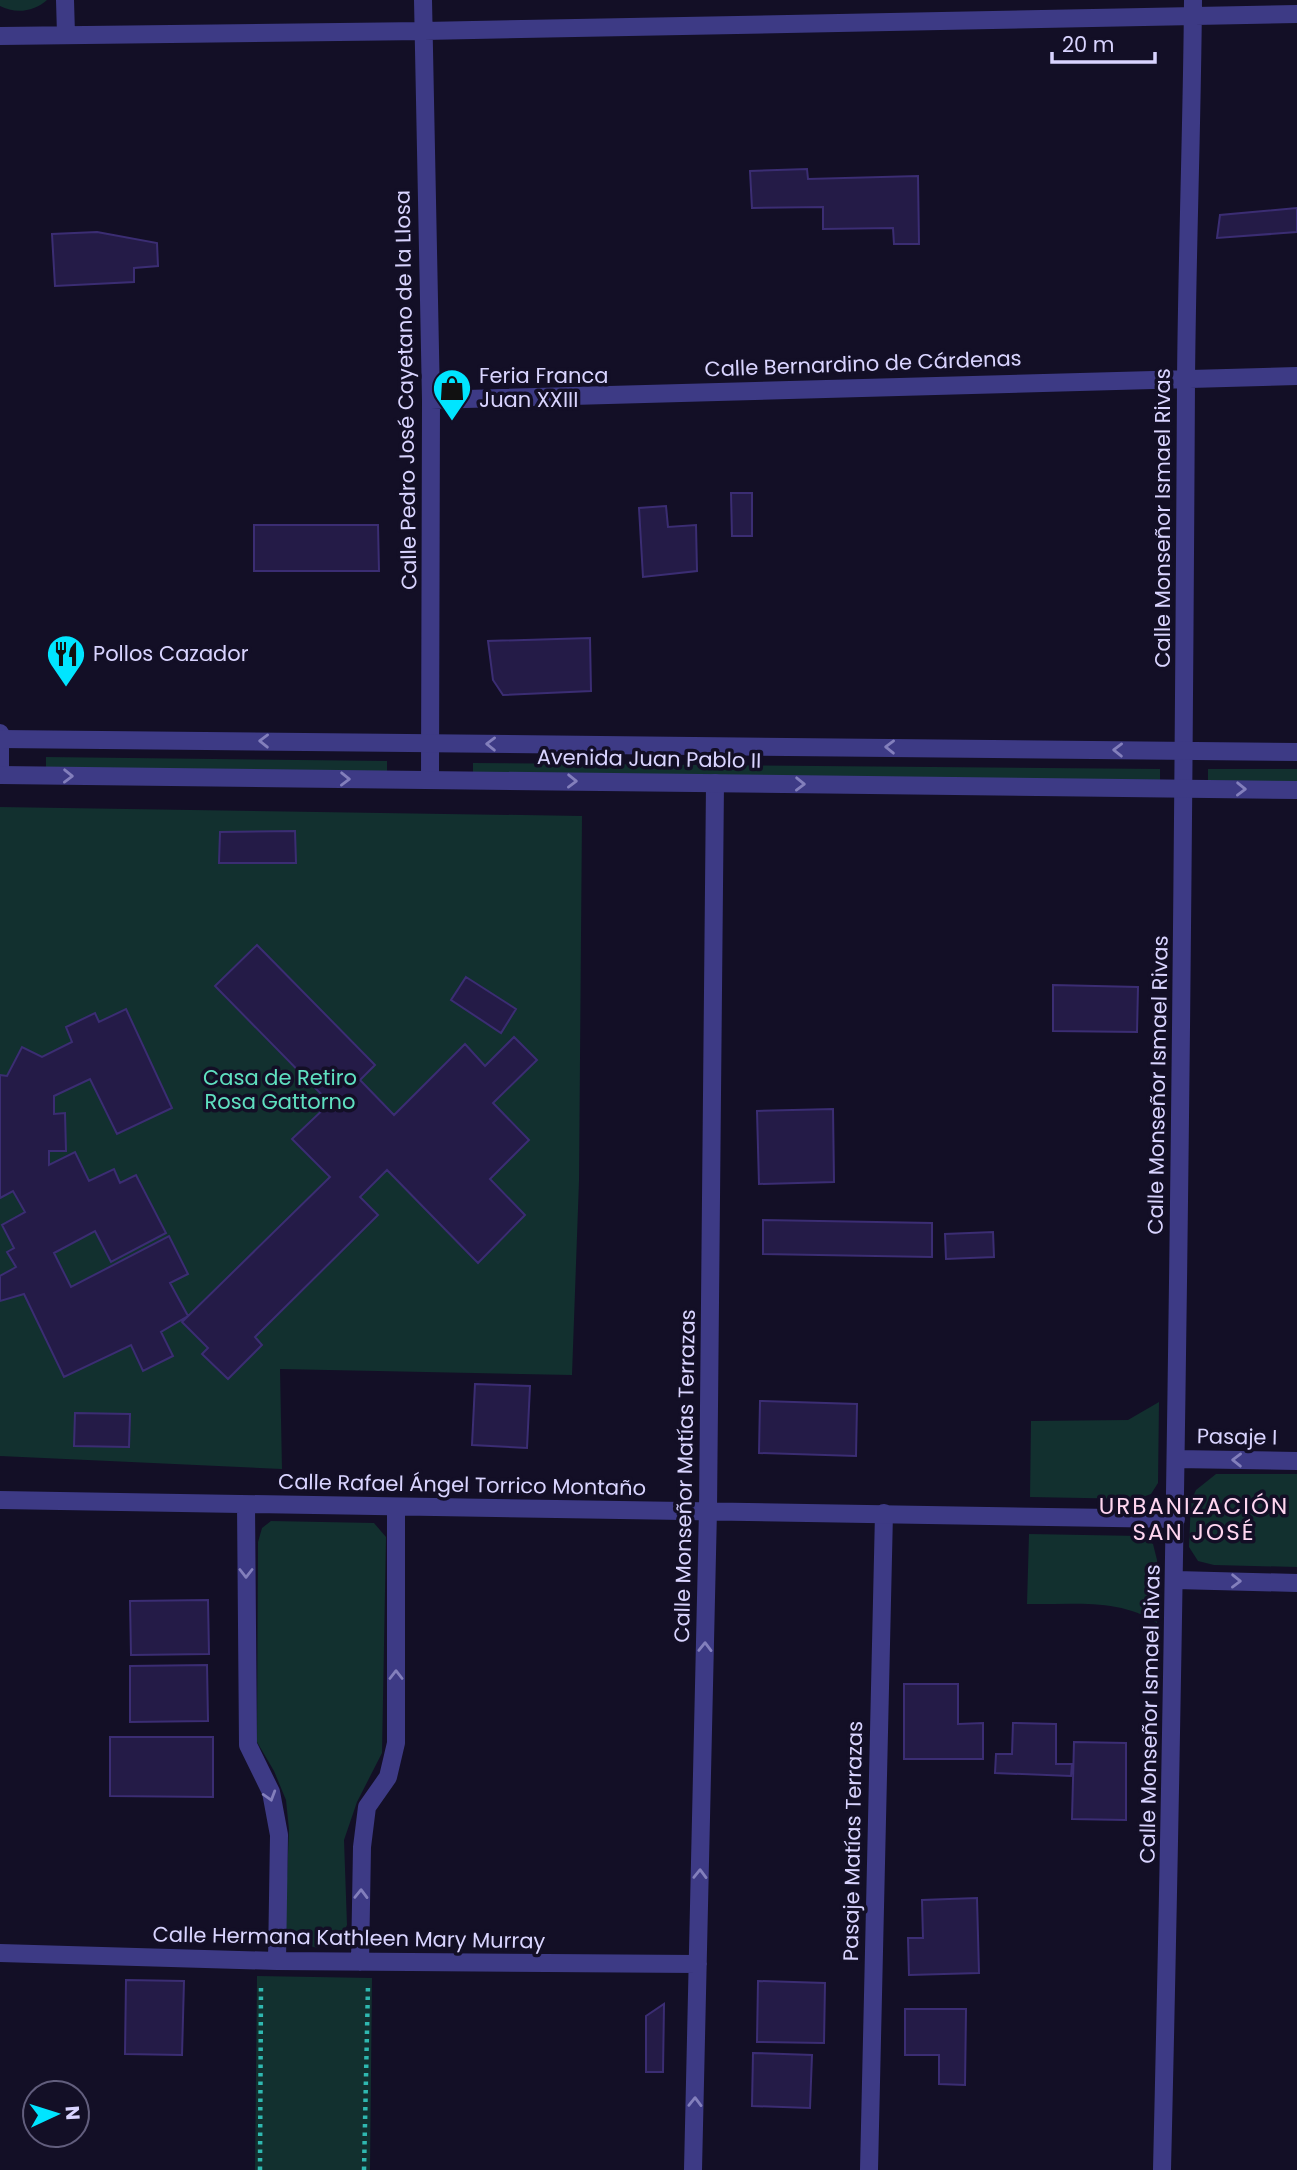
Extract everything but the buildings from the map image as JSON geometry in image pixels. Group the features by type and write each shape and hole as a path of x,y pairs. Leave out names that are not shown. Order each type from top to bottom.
{"street":[{"path":"65,0 66,34"},
{"name":"Calle Pedro José Cayetano de la Llosa","path":"423,0 431,400 430,779"},
{"path":"0,36 424,31 1193,8 1297,14"},
{"name":"Calle Monseñor Ismael Rivas","path":"1162,2170 1176,1580 1186,750 1186,377 1193,8"},
{"name":"Calle Bernardino de Cárdenas","path":"431,400 1297,376"},
{"path":"0,737 0,775"},
{"name":"Avenida Juan Pablo II","path":"0,737 1297,752"},
{"name":"Avenida Juan Pablo II","path":"0,775 1297,790"},
{"name":"Calle Monseñor Matías Terrazas","path":"694,2170 708,1510 715,783"},
{"name":"Pasaje I","path":"1176,1459 1297,1461"},
{"name":"Calle Rafael Ángel Torrico Montaño","path":"0,1500 396,1509 708,1510 1176,1519"},
{"path":"246,1505 248,1745 271,1792 279,1835 269,1961"},
{"path":"365,1962 362,1847 367,1807 388,1777 396,1743 396,1509"},
{"name":"Pasaje Matías Terrazas","path":"869,2170 884,1513"},
{"path":"1176,1580 1297,1583"},
{"name":"Calle Hermana Kathleen Mary Murray","path":"0,1953 269,1961 698,1964"}],"path":[{"path":"260,2170 269,1961"},
{"path":"364,2170 365,1962"}],"green space":[{"path":"0,0 47,0 36,7 18,11 0,6"},
{"path":"46,757 387,761 387,772 46,768"},
{"path":"473,763 1160,769 1160,781 473,774"},
{"path":"1208,769 1297,769 1297,783 1208,783"},
{"name":"Casa de Retiro Rosa Gattorno","path":"0,807 582,816 579,1181 572,1375 280,1369 282,1469 0,1456"},
{"path":"1159,1402 1158,1483 1151,1494 1137,1499 1030,1497 1031,1421 1128,1420"},
{"path":"1216,1474 1297,1474 1297,1567 1214,1565 1198,1561 1189,1547 1191,1501 1196,1490"},
{"path":"271,1521 374,1523 386,1537 382,1753 357,1802 344,1840 347,1925 342,1935 317,1948 292,1940 285,1926 289,1830 286,1800 274,1771 257,1742 258,1542 262,1528"},
{"path":"1029,1534 1140,1536 1153,1544 1157,1560 1157,1623 1143,1615 1111,1606 1027,1604"},
{"path":"257,1976 372,1978 370,2170 255,2170"}],"place":[{"name":"Feria Franca Juan XXIII","path":"452,422"},
{"name":"Pollos Cazador","path":"66,688"}],"district":[{"name":"URBANIZACIÓN SAN JOSÉ","path":"1194,1519"}]}
